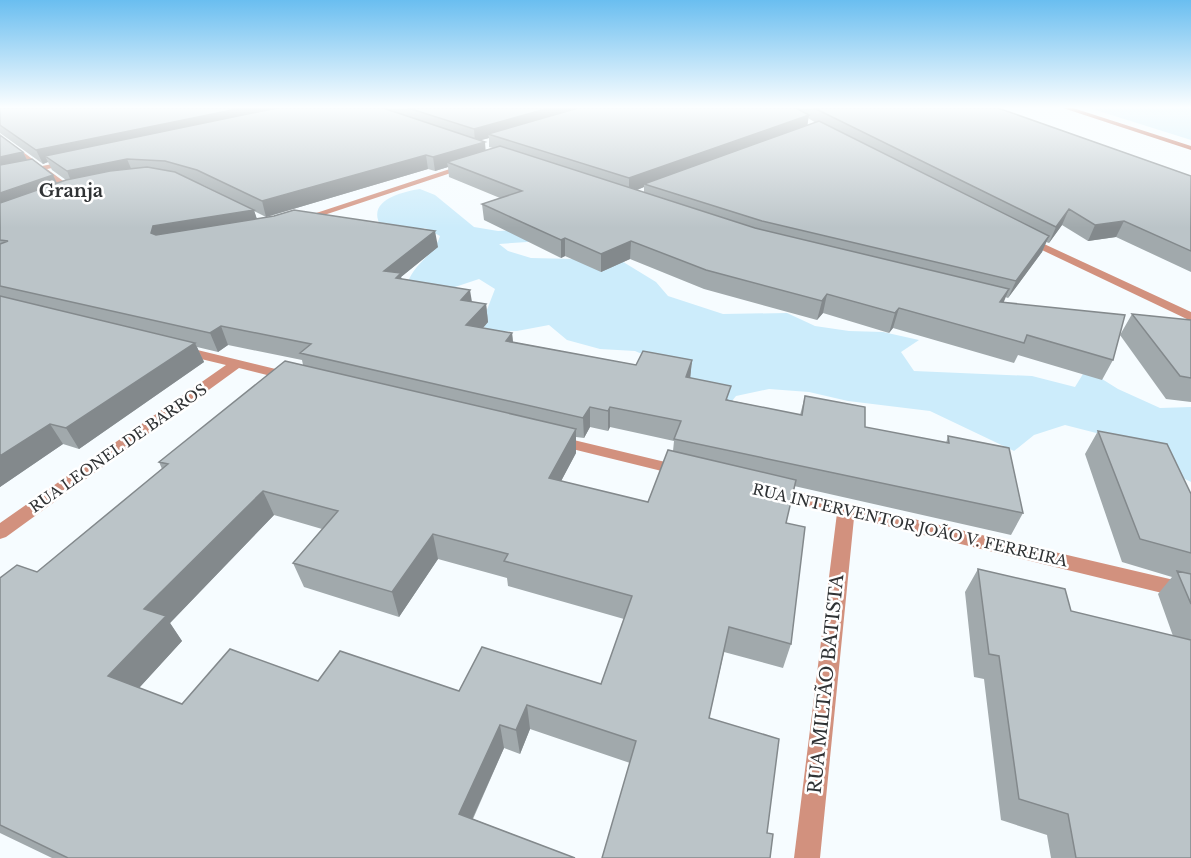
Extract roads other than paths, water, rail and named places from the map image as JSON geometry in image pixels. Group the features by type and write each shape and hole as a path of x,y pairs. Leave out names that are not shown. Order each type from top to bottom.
{"street":[{"path":"16,148 71,191"},
{"path":"0,177 78,161"},
{"path":"287,224 480,162"},
{"path":"61,195 83,188"},
{"path":"1020,236 1191,317"},
{"path":"169,347 305,381"},
{"name":"RUA LEONEL DE BARROS","path":"0,532 236,364"},
{"path":"547,438 696,474"},
{"name":"RUA INTERVENTOR JOÃO V. FERREIRA","path":"754,488 1191,592"},
{"name":"RUA MILTÃO BATISTA","path":"807,858 846,510"}],"district":[{"name":"Granja","path":"71,191"}]}
